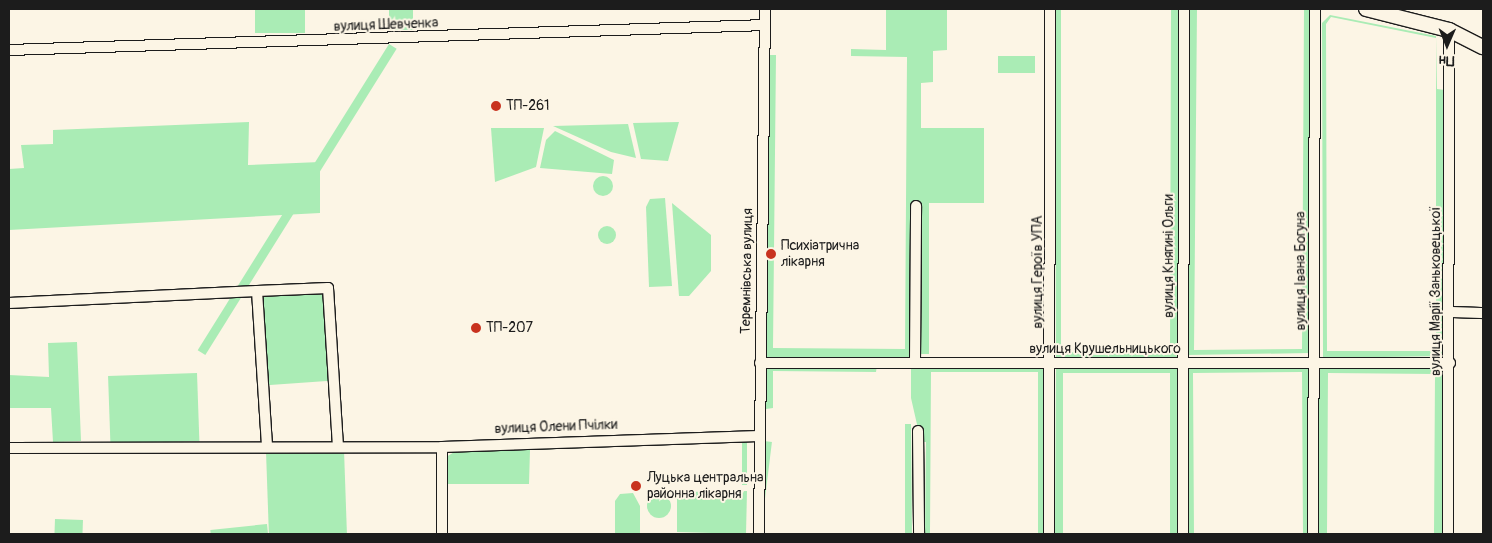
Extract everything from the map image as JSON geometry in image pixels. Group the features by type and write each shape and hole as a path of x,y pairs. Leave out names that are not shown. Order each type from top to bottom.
{"street":[{"name":"Теремнівська вулиця","path":"758,534 765,9"},
{"name":"вулиця Героїв УПА","path":"1049,534 1052,364 1050,9"},
{"name":"вулиця Княгині Ольги","path":"1183,534 1184,9"},
{"name":"вулиця Івана Богуна","path":"1313,534 1315,9"},
{"path":"1366,9 1456,33 1483,47"},
{"name":"вулиця Шевченка","path":"9,50 765,25"},
{"name":"вулиця Марії Заньковецької","path":"1448,534 1451,48 1456,33"},
{"path":"915,361 916,206"},
{"path":"9,302 328,288 338,446"},
{"path":"257,291 267,447"},
{"path":"1450,312 1483,313"},
{"name":"вулиця Крушельницького","path":"760,363 915,361 1052,364 1182,362 1450,363"},
{"path":"918,431 919,534"},
{"name":"вулиця Олени Пчілки","path":"9,448 442,447 759,436"},
{"path":"442,447 442,534"}],"green space":[{"path":"255,9 305,9 305,33 255,33"},
{"path":"389,9 413,9 413,30 389,30"},
{"path":"886,9 947,9 947,50 933,51 933,82 921,83 921,128 984,128 984,203 929,203 929,354 918,354 919,201 913,201 910,358 766,359 769,55 776,55 773,348 905,349 907,57 851,56 851,49 886,50"},
{"path":"1055,9 1061,9 1061,352 1170,352 1171,9 1178,9 1178,359 1056,359"},
{"path":"1188,9 1197,9 1194,350 1302,349 1304,10 1298,9 1311,9 1309,353 1188,355"},
{"path":"1330,15 1436,36 1437,89 1445,90 1444,356 1323,358 1322,23","holes":["1331,17 1436,38 1436,351 1327,351 1326,24"]},
{"path":"389,44 397,49 205,355 198,350"},
{"path":"998,56 1035,56 1035,73 998,73"},
{"path":"249,122 248,165 320,162 320,213 9,230 9,169 24,168 21,145 53,144 53,130"},
{"path":"679,122 668,161 641,159 633,123"},
{"path":"628,124 636,158 611,152 553,126"},
{"path":"491,128 544,128 536,167 495,182"},
{"path":"555,131 614,160 612,174 540,168 546,140"},
{"path":"603,176 610,179 613,186 610,193 603,196 596,193 593,186 596,179"},
{"path":"665,198 672,286 649,287 646,207 650,199"},
{"path":"672,203 711,235 711,271 689,296 679,296"},
{"path":"607,226 613,229 616,235 613,241 607,244 601,241 598,235 601,229"},
{"path":"324,292 330,381 266,385 260,296"},
{"path":"77,342 81,441 53,442 51,408 9,408 9,375 49,377 48,343"},
{"path":"877,365 876,372 773,371 773,408 766,409 766,367"},
{"path":"911,365 1046,367 1046,534 1038,534 1038,372 931,372 930,534 925,534 926,442 921,442 911,398"},
{"path":"1177,366 1177,534 1170,534 1170,373 1063,373 1063,534 1055,534 1056,367"},
{"path":"1188,366 1309,367 1308,534 1303,534 1302,372 1193,373 1194,534 1187,534"},
{"path":"1319,366 1443,366 1442,534 1434,534 1435,374 1328,373 1327,534 1318,534"},
{"path":"197,373 199,441 110,444 108,376"},
{"path":"905,424 911,424 912,534 905,534"},
{"path":"747,439 747,485 742,485 742,442 530,450 529,484 445,484 446,457 456,451"},
{"path":"764,441 772,442 761,533 753,532"},
{"path":"344,450 347,534 269,534 266,453"},
{"path":"747,491 746,534 677,532 677,499 683,492"},
{"path":"633,493 640,506 640,534 615,534 615,501 620,494"},
{"path":"659,494 668,497 671,506 668,515 659,518 650,515 647,506 650,497"},
{"path":"55,519 83,520 82,534 54,534"},
{"path":"267,524 268,534 211,534 210,530"}],"place":[{"name":"ТП-261","path":"496,106"},
{"name":"Психіатрична лікарня","path":"771,254"},
{"name":"ТП-207","path":"476,328"},
{"name":"Луцька центральна районна лікарня","path":"636,486"}]}
